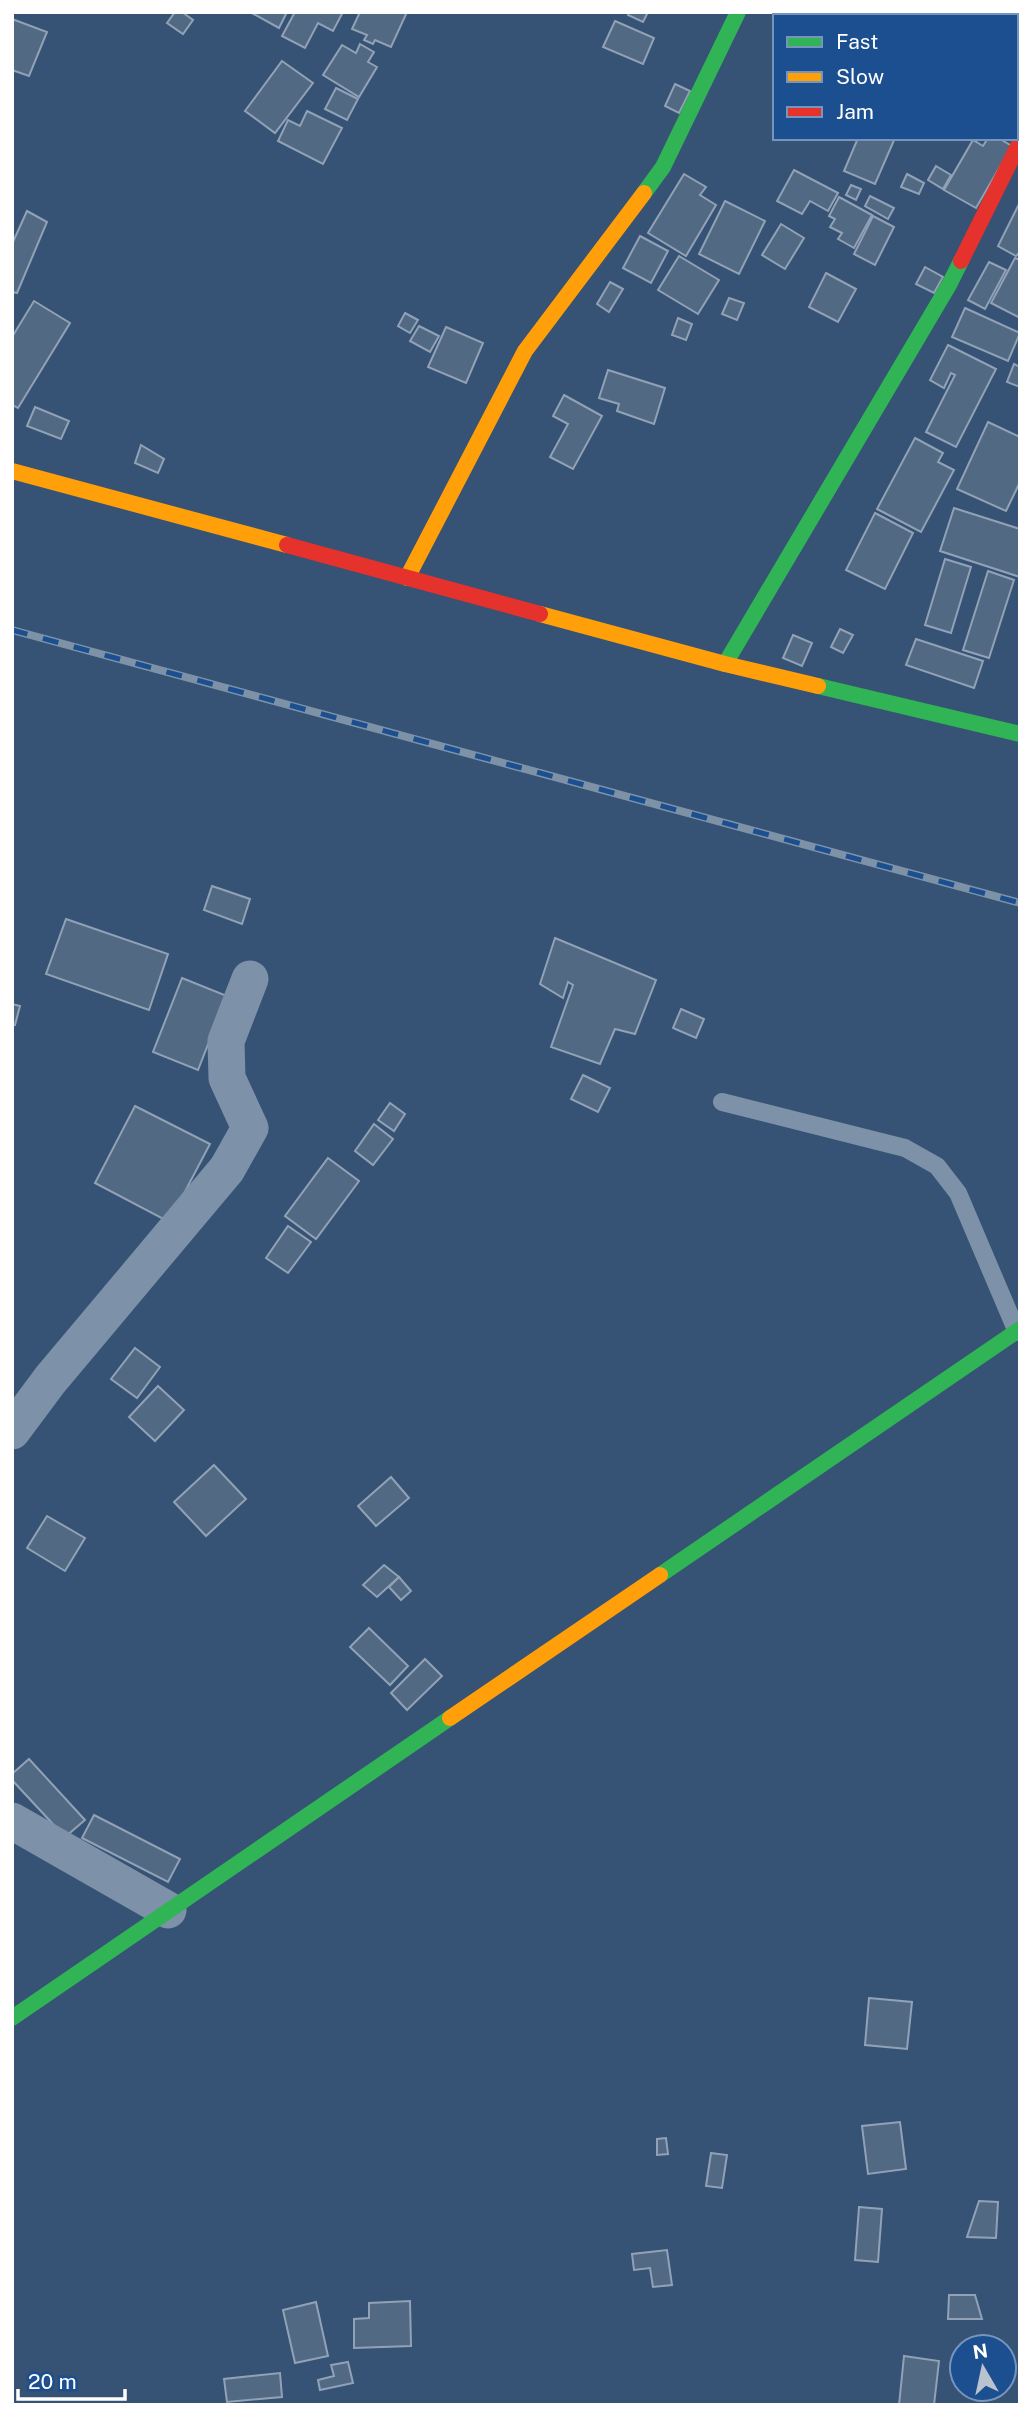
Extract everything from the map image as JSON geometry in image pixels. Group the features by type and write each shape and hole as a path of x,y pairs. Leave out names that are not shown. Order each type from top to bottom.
{"main road":[{"path":"407,578 525,351 663,167 738,12"},
{"path":"725,664 949,285 1020,142"},
{"path":"12,471 725,664 1020,734"},
{"path":"12,2018 1018,1330"}],"street":[{"path":"12,1432 50,1380 227,1169 250,1128 227,1078 226,1041 250,979"},
{"path":"12,1821 168,1910"}],"lane":[{"path":"722,1101 905,1148 937,1166 958,1193 1018,1330"}],"building":[{"path":"175,12 182,12 193,20 183,34 167,23"},
{"path":"250,12 287,12 279,28"},
{"path":"295,12 343,12 333,31 318,23 305,48 282,36"},
{"path":"360,12 407,12 391,47 375,40 373,44 364,40 367,35 352,29"},
{"path":"629,12 648,12 643,22 628,15"},
{"path":"12,19 47,32 29,76 12,70"},
{"path":"615,21 654,38 643,64 603,47"},
{"path":"360,44 374,52 368,62 377,67 359,97 323,75 342,45 356,53"},
{"path":"282,61 313,83 275,133 245,111"},
{"path":"675,84 690,91 679,113 665,106"},
{"path":"336,88 358,99 347,120 325,109"},
{"path":"307,111 342,128 323,164 278,141 288,120 300,126"},
{"path":"857,140 894,140 875,184 844,171"},
{"path":"973,140 983,146 987,140 1002,140 1012,146 976,208 944,190"},
{"path":"936,166 951,175 943,189 928,180"},
{"path":"794,170 838,193 828,211 810,201 802,214 777,201"},
{"path":"684,174 706,187 700,195 716,205 686,256 648,233"},
{"path":"907,174 924,183 919,194 901,187"},
{"path":"851,185 861,189 856,200 846,195"},
{"path":"870,196 894,208 888,219 865,206"},
{"path":"839,197 872,215 854,248 838,239 842,233 830,227 835,219 829,216"},
{"path":"725,201 765,221 739,274 699,254"},
{"path":"1020,202 1020,252 1016,256 998,246"},
{"path":"27,211 47,222 17,293 12,292 12,244"},
{"path":"873,216 894,227 875,265 854,254"},
{"path":"781,224 804,238 785,269 762,255"},
{"path":"640,236 668,251 651,283 623,268"},
{"path":"679,256 719,280 698,314 658,290"},
{"path":"1015,258 1020,260 1020,318 991,303"},
{"path":"989,262 1006,270 985,309 968,300"},
{"path":"925,267 943,277 934,293 916,284"},
{"path":"826,273 856,289 838,322 809,307"},
{"path":"610,282 623,289 609,312 597,304"},
{"path":"729,298 744,303 737,320 722,314"},
{"path":"34,301 70,323 18,408 12,405 12,337"},
{"path":"965,308 1020,333 1008,361 952,337"},
{"path":"405,313 418,320 410,333 398,326"},
{"path":"678,318 692,324 686,340 672,335"},
{"path":"419,326 439,336 430,352 410,341"},
{"path":"446,327 483,343 466,383 428,367"},
{"path":"948,345 996,369 956,447 926,432 955,375 951,373 944,388 930,380"},
{"path":"1014,364 1020,367 1020,387 1007,382"},
{"path":"608,370 665,388 654,424 617,411 619,404 599,398"},
{"path":"564,395 602,416 573,469 550,457 568,424 553,416"},
{"path":"35,407 69,421 61,439 27,426"},
{"path":"988,422 1020,437 1020,482 1006,511 957,489"},
{"path":"915,438 943,453 938,462 954,470 921,532 877,509"},
{"path":"141,445 164,459 158,473 135,463"},
{"path":"954,508 1020,529 1020,577 940,551"},
{"path":"875,513 913,533 885,589 846,570"},
{"path":"945,559 971,567 951,633 925,625"},
{"path":"988,571 1014,580 989,658 963,650"},
{"path":"840,629 853,635 843,653 831,647"},
{"path":"793,635 812,643 802,666 783,658"},
{"path":"916,639 983,661 974,688 906,665"},
{"path":"212,886 250,899 242,924 204,910"},
{"path":"66,919 168,954 149,1010 46,974"},
{"path":"555,938 656,980 635,1034 615,1029 600,1064 551,1047 573,985 568,982 563,998 540,984"},
{"path":"182,978 227,996 198,1070 153,1052"},
{"path":"12,1004 20,1006 15,1025 12,1024"},
{"path":"681,1009 704,1019 696,1038 673,1028"},
{"path":"583,1075 610,1088 598,1112 571,1099"},
{"path":"390,1103 405,1114 394,1131 378,1120"},
{"path":"135,1106 210,1144 169,1222 95,1183"},
{"path":"374,1124 393,1139 373,1165 355,1151"},
{"path":"328,1158 359,1181 316,1239 285,1216"},
{"path":"288,1226 311,1242 288,1273 266,1258"},
{"path":"135,1348 160,1367 137,1398 111,1379"},
{"path":"158,1386 184,1410 155,1441 129,1417"},
{"path":"214,1465 246,1499 206,1536 174,1502"},
{"path":"391,1477 409,1498 376,1526 358,1506"},
{"path":"47,1516 85,1538 65,1571 27,1548"},
{"path":"384,1565 399,1577 377,1597 363,1585"},
{"path":"399,1577 411,1591 401,1600 389,1587"},
{"path":"369,1628 408,1666 390,1685 350,1647"},
{"path":"425,1659 442,1676 407,1710 391,1693"},
{"path":"29,1759 85,1820 65,1837 12,1780 12,1774"},
{"path":"94,1815 180,1859 168,1882 82,1838"},
{"path":"869,1998 912,2002 907,2049 865,2045"},
{"path":"900,2122 906,2169 868,2174 862,2126"},
{"path":"666,2138 668,2154 657,2155 657,2139"},
{"path":"711,2153 727,2155 722,2188 706,2186"},
{"path":"979,2201 998,2202 996,2238 967,2237"},
{"path":"859,2207 882,2209 878,2262 855,2260"},
{"path":"667,2250 672,2285 653,2287 650,2268 634,2270 632,2254"},
{"path":"949,2295 975,2295 982,2319 948,2319"},
{"path":"410,2301 411,2346 354,2348 354,2319 369,2318 369,2303"},
{"path":"316,2302 328,2356 295,2363 283,2310"},
{"path":"904,2356 939,2361 934,2405 899,2405"},
{"path":"348,2362 353,2383 320,2390 318,2380 334,2376 331,2365"},
{"path":"280,2373 282,2397 227,2402 224,2379"}],"railway":[{"path":"12,630 1020,903"}],"traffic: fast":[{"path":"644,193 663,167 738,12"},
{"path":"725,664 961,261"},
{"path":"818,686 1020,734"},
{"path":"660,1575 1020,1329"},
{"path":"12,2018 450,1718"}],"traffic: slow":[{"path":"407,578 525,351 644,193"},
{"path":"12,471 287,545"},
{"path":"540,614 818,686"},
{"path":"450,1718 660,1575"}],"traffic: jam":[{"path":"961,261 1020,142"},
{"path":"287,545 540,614"}]}
